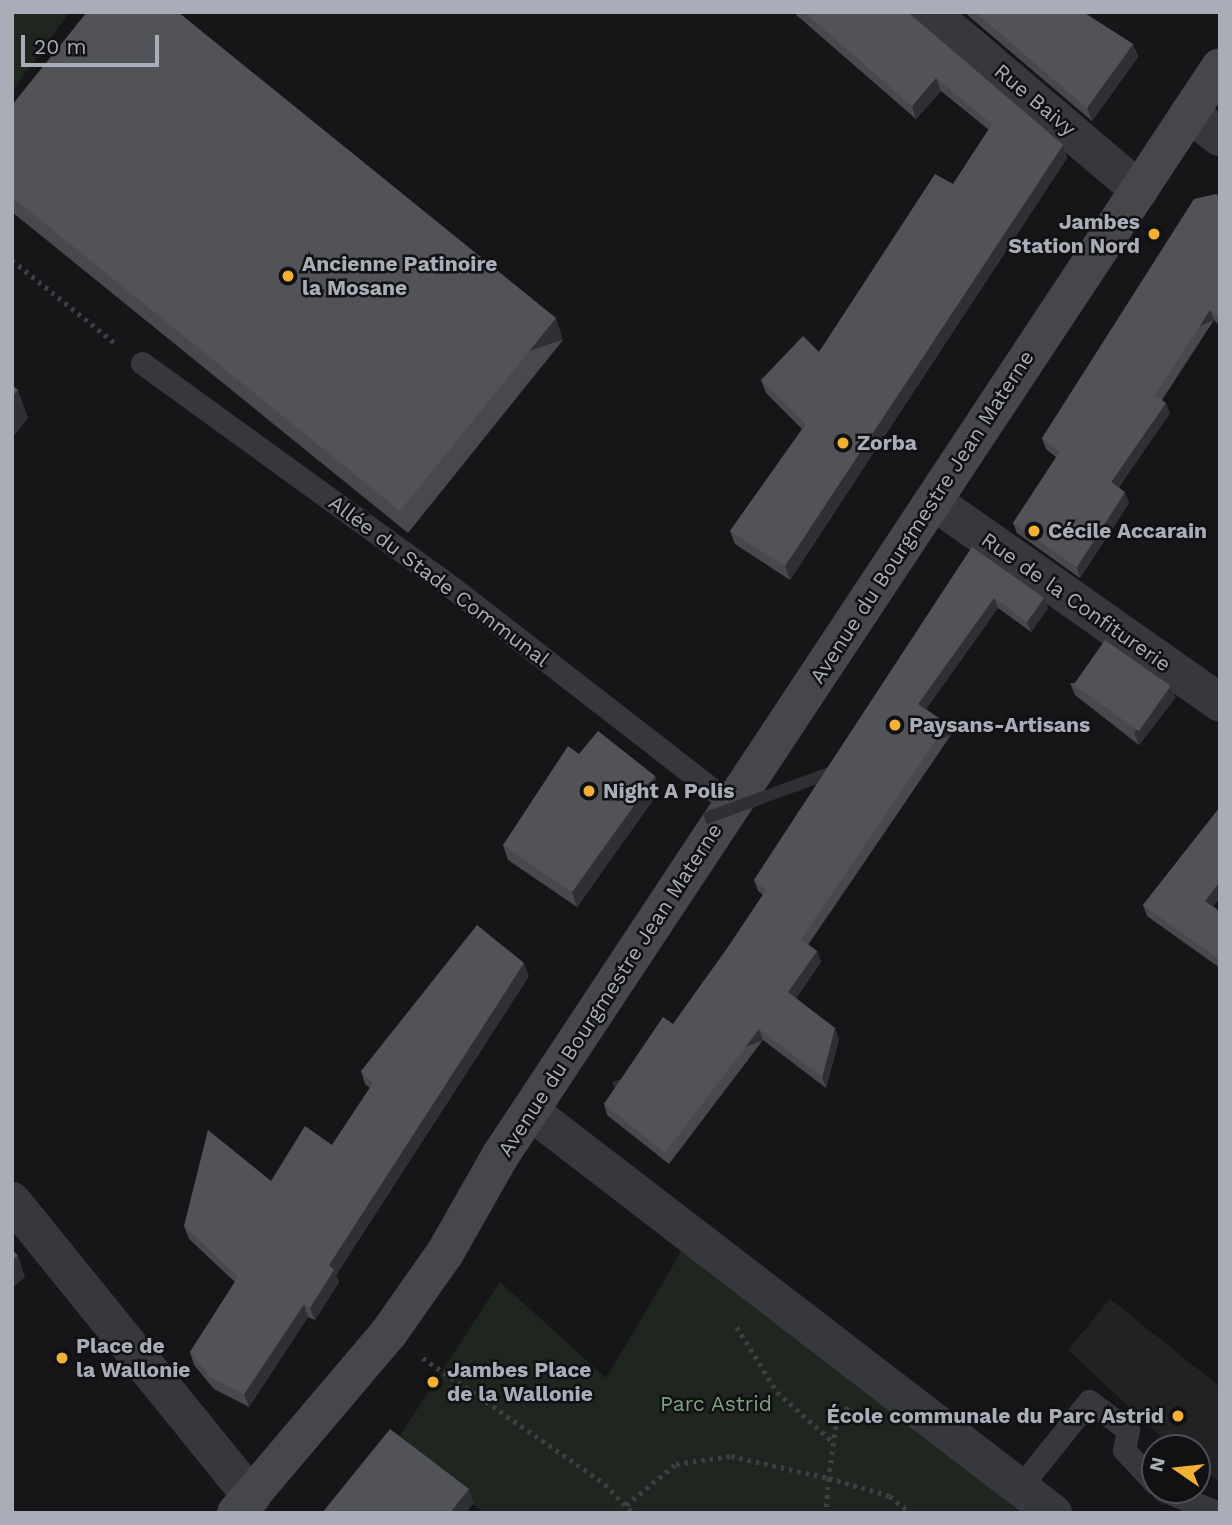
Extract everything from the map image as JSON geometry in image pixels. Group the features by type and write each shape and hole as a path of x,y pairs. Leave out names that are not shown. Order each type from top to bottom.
{"main road":[{"name":"Avenue du Bourgmestre Jean Materne","path":"244,1505 388,1334 530,1111 1220,67"}],"street":[{"name":"Rue Baivy","path":"930,12 1139,190"},
{"path":"1189,113 1220,137"},
{"name":"Rue de la Confiturerie","path":"933,501 1220,703"},
{"path":"530,1111 873,1368 1053,1513"},
{"path":"12,1201 244,1505"}],"lane":[{"name":"Allée du Stade Communal","path":"142,363 454,589 732,805"},
{"path":"1020,1487 1089,1401 1128,1430 1124,1450 1141,1468"},
{"path":"1197,1504 1219,1513"}],"path":[{"path":"12,260 142,363"},
{"path":"748,1275 734,1320 742,1341 777,1392 834,1442"},
{"path":"388,1334 605,1484 634,1513"},
{"path":"826,1513 836,1426 873,1368"},
{"path":"626,1505 676,1464 731,1456 829,1478 890,1496 911,1513"}],"shaded area":[{"name":"École communale du Parc Astrid","path":"1110,1299 1220,1387 1220,1482 1211,1476 1211,1434 1158,1434 1068,1350"}],"green space":[{"path":"12,12 70,12 12,91"},
{"name":"Parc Astrid","path":"688,1240 1020,1513 484,1513 395,1443 500,1282 606,1378"}],"building":[{"name":"Ancienne Patinoire la Mosane","path":"87,12 178,12 556,318 400,511 12,197 12,105"},
{"path":"804,12 909,12 1063,145 785,566 730,531 806,424 761,380 803,336 819,352 935,174 953,184 992,124 936,78 912,106"},
{"path":"975,12 1083,12 1133,44 1087,108"},
{"path":"1216,194 1220,197 1220,319 1210,310 1155,395 1166,403 1111,482 1125,492 1077,567 1013,523 1060,452 1042,438 1194,199"},
{"path":"12,385 18,390 12,397"},
{"path":"972,547 1044,598 1027,622 994,598 918,704 947,724 801,939 817,951 788,992 835,1028 822,1077 759,1029 665,1153 604,1104 663,1017 673,1024 766,890 754,880"},
{"path":"1105,640 1171,686 1139,731 1073,685"},
{"path":"598,731 655,776 572,892 503,845 568,746 579,754"},
{"path":"1220,807 1220,881 1205,901 1220,912 1220,960 1143,905"},
{"path":"477,925 524,963 329,1265 334,1270 310,1308 304,1304 244,1394 210,1377 190,1352 238,1277 184,1226 208,1130 271,1181 305,1126 332,1145 373,1083 361,1071"},
{"path":"12,1249 18,1256 12,1260"},
{"path":"390,1429 469,1489 450,1513 322,1513"}],"place":[{"name":"Jambes Station Nord","path":"1154,234"},
{"name":"Ancienne Patinoire la Mosane","path":"288,276"},
{"name":"Zorba","path":"843,443"},
{"name":"Cécile Accarain","path":"1034,531"},
{"name":"Paysans-Artisans","path":"895,725"},
{"name":"Night A Polis","path":"589,791"},
{"name":"Place de la Wallonie","path":"62,1358"},
{"name":"Jambes Place de la Wallonie","path":"433,1382"},
{"name":"École communale du Parc Astrid","path":"1178,1416"}]}
